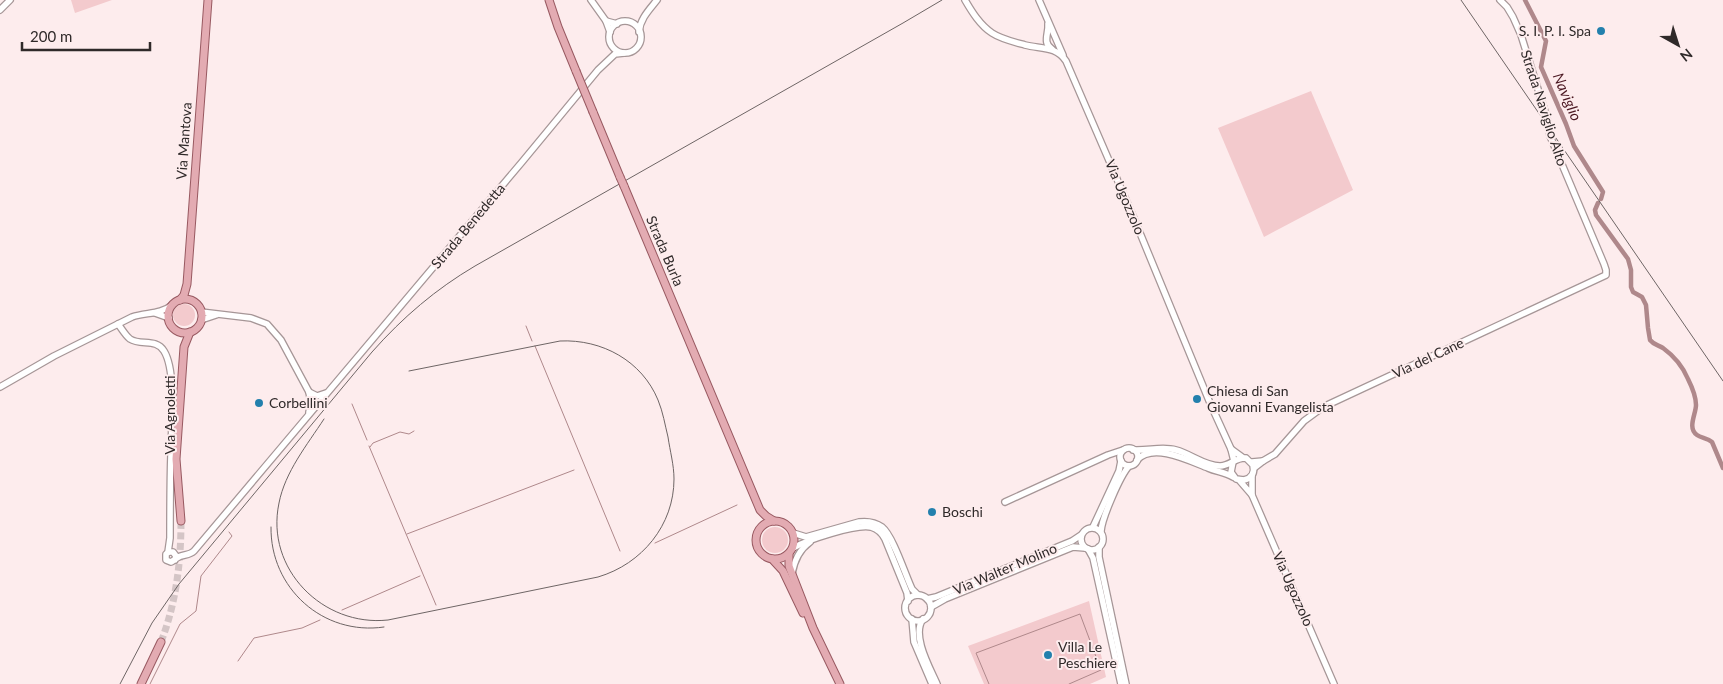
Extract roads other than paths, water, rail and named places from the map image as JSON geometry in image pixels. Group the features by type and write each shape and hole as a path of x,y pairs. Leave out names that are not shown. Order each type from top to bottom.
{"main road":[{"name":"Via Mantova","path":"180,300 187,284 208,0"},
{"name":"Strada Burla","path":"549,0 576,71 760,510 761,528 756,539 758,549 765,557 772,559 783,571 813,628"},
{"name":"Via Mantova","path":"187,284 189,293 202,312"},
{"path":"184,347 177,331 168,318 172,305 180,300 189,299 194,301"},
{"path":"181,521 176,459 184,347 190,332 198,327 202,312"},
{"path":"177,331 190,332"},
{"name":"Strada Burla","path":"760,510 774,521 786,524 793,533 794,543 791,551 792,574 813,628 840,684"},
{"path":"761,528 765,524 774,521"},
{"path":"772,559 784,558 791,551"},
{"path":"141,684 161,642"}],"street":[{"path":"2,5 10,0"},
{"path":"591,0 606,20 617,24 610,32"},
{"name":"Strada Benedetta","path":"172,557 187,555 194,551 305,418 312,405 330,390 563,111 615,54 631,52 638,45 640,41 640,24 657,0"},
{"path":"965,0 982,24 992,33 1030,46 1048,48"},
{"path":"1039,0 1065,60"},
{"name":"Strada Naviglio Alto","path":"1500,0 1513,17 1521,36 1547,118 1550,136 1604,264 1606,274"},
{"name":"Strada Benedetta","path":"617,24 636,20 645,15"},
{"name":"Strada Benedetta","path":"606,20 610,32 610,53 606,62"},
{"path":"1047,20 1046,41 1048,48"},
{"path":"628,22 637,27 639,32"},
{"path":"1048,48 1053,39 1053,32"},
{"path":"1030,46 1040,42 1047,35"},
{"path":"610,44 616,50 624,53"},
{"name":"Via Ugozzolo","path":"1048,48 1060,54 1065,60 1231,449 1234,461 1231,469 1236,478 1252,495 1334,684"},
{"name":"Via del Cane","path":"1253,465 1275,454 1304,421 1323,407 1606,274"},
{"path":"0,387 54,356 118,324 137,315 155,313 172,305"},
{"path":"202,312 251,318 267,324 281,340 309,392 312,405 318,402 316,396 309,392"},
{"path":"155,313 168,318"},
{"path":"201,320 217,315"},
{"name":"Via Agnoletti","path":"118,324 131,340 149,342 160,346 164,350 170,367 172,404 170,538 172,557"},
{"name":"Strada Benedetta","path":"316,396 323,395 330,390"},
{"path":"1005,502 1108,455 1128,448 1134,450 1170,449 1216,466 1225,466 1242,457"},
{"path":"1231,449 1253,465"},
{"path":"1101,531 1093,527 1119,471 1120,455 1123,450"},
{"path":"1134,450 1137,453 1137,460"},
{"path":"1108,455 1114,456 1124,465 1129,466 1135,464 1137,460 1146,454 1174,454 1210,469 1226,472 1236,478 1244,480 1252,476"},
{"name":"Via Ugozzolo","path":"1252,495 1253,465"},
{"path":"1126,684 1099,557 1099,548 1103,542 1101,531 1103,520 1123,474 1129,466"},
{"path":"793,533 806,537 866,521 877,524 889,536 912,589 918,595 927,599 931,607 929,614 923,619 918,629 919,640 937,684"},
{"path":"791,551 802,543 859,527 876,529 881,533 907,593 906,611 912,618 914,642 932,684"},
{"name":"Via Walter Molino","path":"927,599 936,598 1063,545 1082,534 1086,529 1093,527"},
{"path":"1082,534 1081,540 1094,558 1121,684"},
{"path":"792,574 795,561 804,546 821,537"},
{"name":"Via Walter Molino","path":"931,607 945,599 1072,547 1094,550 1099,548"},
{"path":"908,601 911,597 918,595"},
{"path":"912,618 923,619"}],"waterway":[{"name":"Naviglio","path":"1525,0 1546,41 1541,67 1574,146 1603,192 1601,199"},
{"name":"Naviglio","path":"1598,203 1595,210 1596,215 1628,259 1631,270 1631,287 1633,292 1642,297 1646,305 1650,340 1671,355 1684,370 1695,398 1696,405 1692,425 1694,432 1712,442 1723,468"},
{"path":"526,326 532,341"},
{"path":"535,346 620,551"},
{"path":"352,404 367,440"},
{"path":"370,447 373,443 400,432 409,434 414,431"},
{"path":"369,446 436,605"},
{"path":"407,534 574,470"},
{"path":"655,543 737,505"},
{"path":"150,684 180,624 196,611 201,576 232,536 229,532"},
{"path":"342,610 420,576"},
{"path":"989,684 976,653 1080,614 1101,670 1069,684"},
{"path":"238,661 254,638 302,628 320,620"}],"tunnel":[{"path":"161,642 177,583 181,521"}],"railway":[{"path":"120,684 152,623 179,584 372,352 420,304 475,266 942,0"},
{"path":"1461,0 1723,381"},
{"path":"324,419 297,459 286,480 279,503 277,527 281,550 290,571 304,589 321,603 342,614 364,620 388,620 598,577 628,563 641,552 662,527 673,496 674,479 664,418 651,386 642,374 619,355 591,344 576,341 560,341 409,371"},
{"path":"271,527 273,549 280,570 290,588 304,603 321,615 340,624 362,628 384,627"}],"place":[{"name":"S. I. P. I. Spa","path":"1601,31"},
{"name":"Chiesa di San Giovanni Evangelista","path":"1197,399"},
{"name":"Corbellini","path":"259,403"},
{"name":"Boschi","path":"932,512"},
{"name":"Villa Le Peschiere","path":"1048,655"}]}
